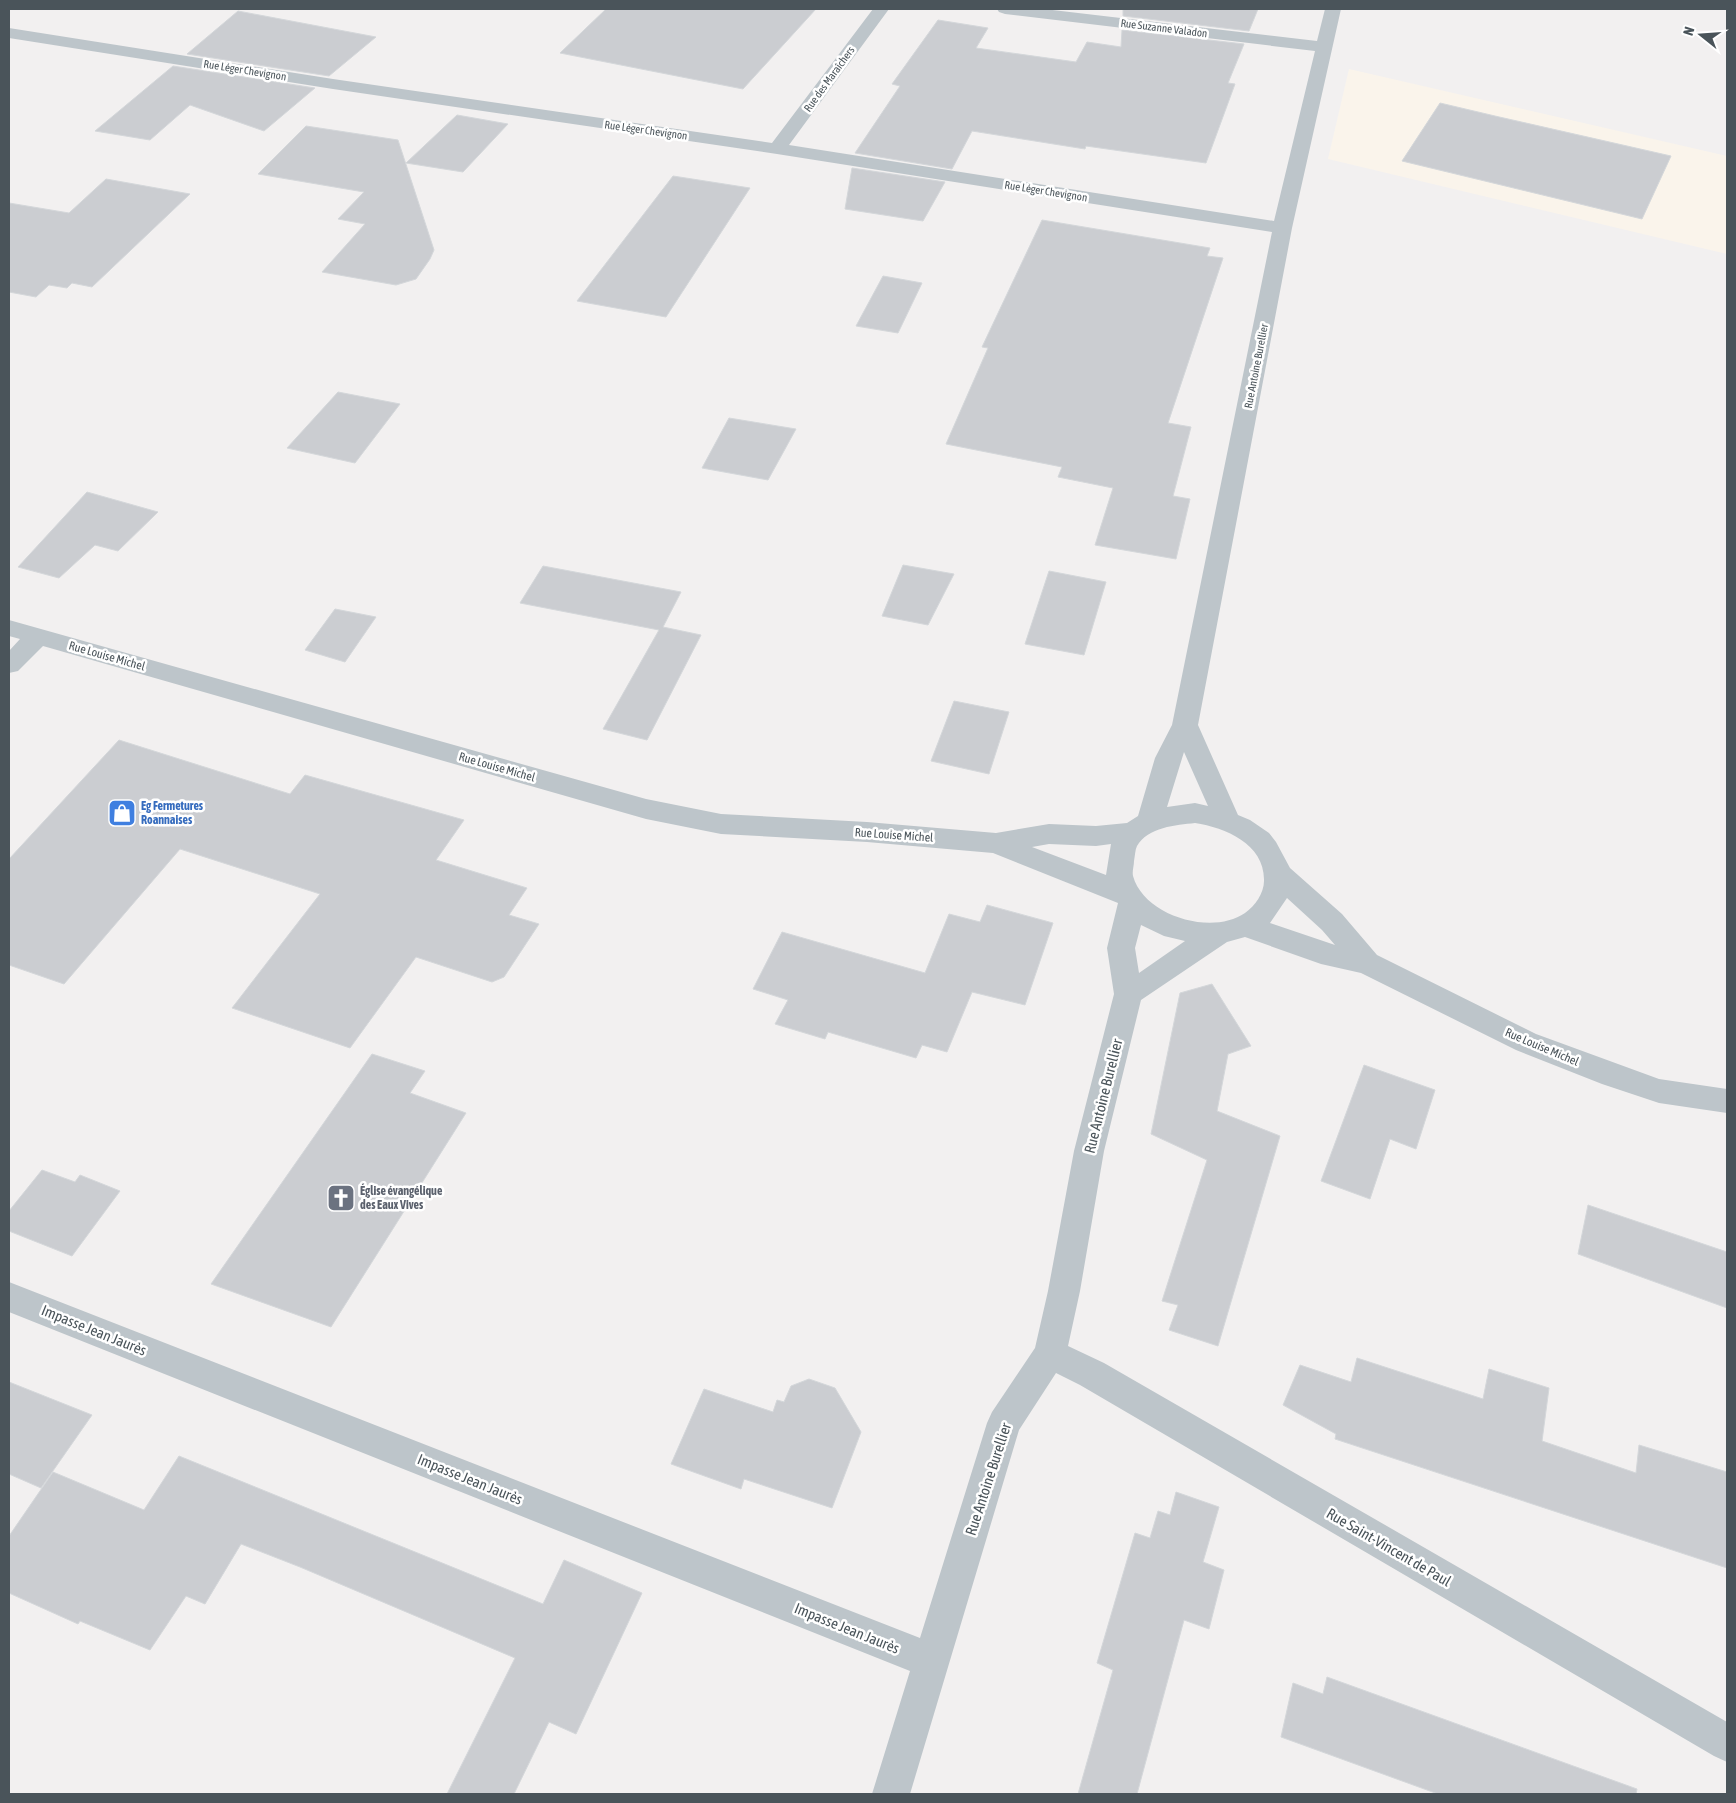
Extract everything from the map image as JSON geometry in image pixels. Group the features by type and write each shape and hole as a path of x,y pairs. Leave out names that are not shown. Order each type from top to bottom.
{"street":[{"name":"Rue des Maraîchers","path":"777,149 881,9"},
{"name":"Rue Suzanne Valadon","path":"1005,9 1055,12 1323,47"},
{"name":"Rue Antoine Burellier","path":"1142,827 1168,758 1185,724 1282,228 1333,9"},
{"name":"Rue Léger Chevignon","path":"9,33 333,84 777,149 1282,228"},
{"name":"Rue Louise Michel","path":"9,628 646,809 721,824 867,832 996,843 1049,834 1096,836 1142,827"},
{"path":"9,665 38,636"},
{"path":"1185,724 1227,820"},
{"path":"1128,994 1161,974 1182,956 1218,934 1246,926 1268,909 1278,886 1278,874 1274,860 1266,848 1242,827 1227,820 1195,814 1163,817 1142,827 1124,845 1119,861 1120,879 1130,899 1142,912 1170,927 1202,934 1218,934"},
{"name":"Rue Louise Michel","path":"996,843 1041,862 1087,877 1130,899"},
{"name":"Rue Louise Michel","path":"1278,874 1332,922 1367,963"},
{"name":"Rue Antoine Burellier","path":"892,1794 1004,1423 1050,1354 1064,1291 1089,1151 1128,994 1121,948 1130,899"},
{"name":"Rue Louise Michel","path":"1246,926 1321,953 1367,963 1526,1042 1612,1076 1659,1090 1727,1102"},
{"name":"Impasse Jean Jaurès","path":"9,1297 932,1661"},
{"name":"Rue Saint-Vincent de Paul","path":"1050,1354 1092,1374 1727,1743"}],"shaded area":[{"path":"1349,69 1727,156 1727,254 1328,159"}],"building":[{"path":"606,9 816,9 743,89 560,53"},
{"path":"1123,9 1258,9 1249,31 1123,16"},
{"path":"238,11 376,37 329,76 187,54"},
{"path":"938,20 988,28 976,48 1076,62 1087,42 1121,47 1122,30 1244,44 1228,83 1235,84 1206,163 1086,146 1085,149 972,131 952,169 855,153 900,86 892,84"},
{"path":"173,66 315,88 264,131 190,105 150,140 95,131"},
{"path":"1440,103 1671,156 1642,219 1402,161"},
{"path":"457,115 508,124 463,172 406,163"},
{"path":"306,126 398,140 434,250 416,279 396,285 322,272 365,224 338,219 364,192 258,174"},
{"path":"852,168 945,182 923,221 845,209"},
{"path":"673,176 750,188 666,317 577,301"},
{"path":"106,179 190,194 92,287 72,283 67,288 49,285 36,297 9,292 9,203 69,213"},
{"path":"1042,220 1210,248 1207,256 1223,258 1168,423 1191,427 1173,496 1190,499 1176,559 1095,545 1113,488 1058,477 1062,467 946,444 988,348 982,347"},
{"path":"883,276 922,283 898,333 856,326"},
{"path":"338,392 400,404 355,463 287,448"},
{"path":"729,418 796,429 768,480 702,468"},
{"path":"87,492 158,512 118,551 95,545 59,578 18,567"},
{"path":"903,565 954,574 928,625 882,616"},
{"path":"543,566 681,592 663,627 701,635 647,740 603,729 659,630 520,603"},
{"path":"1049,571 1106,582 1084,655 1025,644"},
{"path":"335,609 376,617 345,662 305,650"},
{"path":"954,701 1009,712 989,774 931,761"},
{"path":"119,740 290,794 305,775 464,820 436,860 527,888 509,915 539,924 504,977 492,982 416,957 350,1048 232,1008 320,894 180,849 64,984 9,965 9,859"},
{"path":"987,905 1053,923 1025,1005 972,992 947,1052 922,1045 916,1058 828,1032 825,1039 775,1024 788,1000 753,989 782,932 925,973 949,914 980,922"},
{"path":"1212,984 1251,1046 1228,1054 1217,1111 1280,1136 1218,1346 1169,1330 1178,1305 1162,1301 1207,1160 1151,1134 1180,993"},
{"name":"Église évangélique des Eaux Vives","path":"372,1054 425,1071 410,1093 466,1113 331,1327 211,1284"},
{"path":"1364,1065 1435,1090 1416,1149 1390,1139 1370,1199 1321,1181"},
{"path":"42,1170 75,1182 80,1175 120,1191 72,1256 9,1231 9,1211"},
{"path":"1588,1205 1727,1252 1727,1308 1578,1254"},
{"path":"1357,1358 1483,1399 1489,1369 1549,1388 1542,1441 1636,1473 1639,1445 1727,1472 1727,1568 1335,1439 1336,1434 1283,1405 1300,1365 1351,1382"},
{"path":"809,1379 835,1388 861,1432 832,1508 744,1479 741,1489 671,1464 704,1389 773,1412 777,1400 784,1402 791,1386"},
{"path":"9,1382 92,1415 41,1488 9,1474"},
{"path":"179,1456 543,1604 564,1560 642,1593 576,1734 549,1722 514,1794 447,1794 515,1658 241,1544 205,1604 186,1596 150,1650 80,1621 78,1624 9,1593 9,1536 53,1472 144,1510"},
{"path":"1176,1492 1219,1507 1203,1562 1224,1570 1209,1629 1184,1620 1137,1794 1078,1794 1113,1670 1097,1663 1135,1533 1150,1538 1158,1511 1170,1515"},
{"path":"1327,1677 1637,1789 1636,1794 1438,1794 1281,1737 1293,1683 1323,1694"}],"place":[{"name":"Eg Fermetures Roannaises","path":"122,813"},
{"name":"Église évangélique des Eaux Vives","path":"341,1198"}]}
